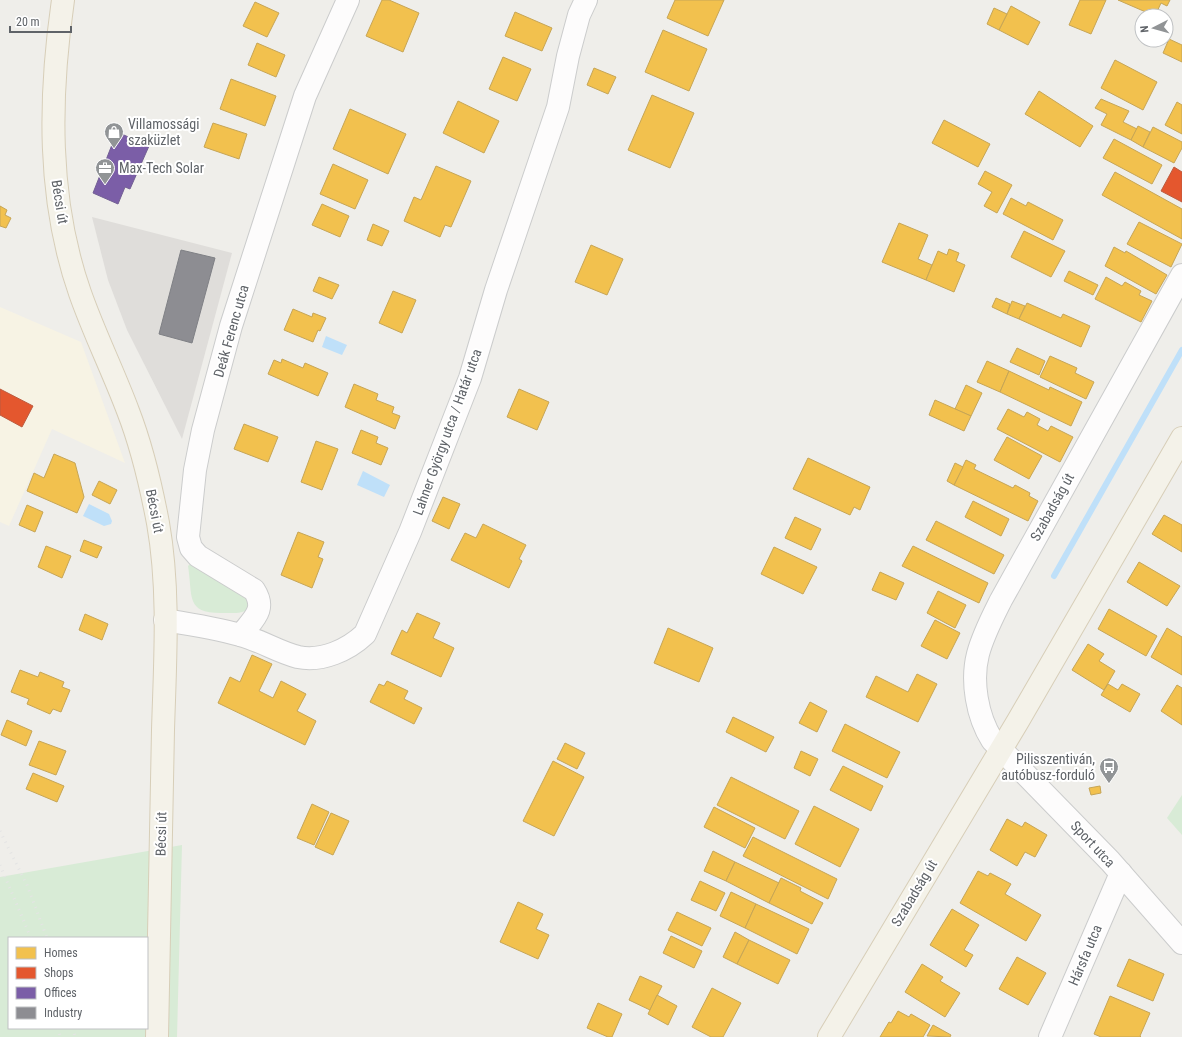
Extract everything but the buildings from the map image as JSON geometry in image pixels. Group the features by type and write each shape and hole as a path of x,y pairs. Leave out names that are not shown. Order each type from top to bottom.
{"main road":[{"name":"Bécsi út","path":"63,0 56,50 53,128 56,189 80,292 129,413 147,472 159,526 164,574 165,620 157,1037"},
{"name":"Szabadság út","path":"829,1037 1182,438"}],"street":[{"name":"Deák Ferenc utca","path":"241,635 258,614 261,606 259,598 254,590 198,556 191,548 188,537 195,470 203,430 231,326 305,96 348,0"},
{"name":"Lahner György utca / Határ utca","path":"165,620 241,635 299,657 313,657 339,652 353,645 365,634 410,532 470,378 496,290 558,107 568,56 579,16 586,0"},
{"name":"Szabadság út","path":"1000,749 985,729 977,700 977,655 984,634 1042,525 1182,275"},
{"name":"Sport utca","path":"1000,749 1040,787 1121,873 1182,943"},
{"name":"Hársfa utca","path":"1050,1037 1121,873"}],"shaded area":[{"path":"92,217 232,253 182,439 127,330 108,280"},
{"path":"0,307 81,342 125,463 52,429 9,526 0,522"}],"green space":[{"path":"191,563 247,597 251,608 235,613 211,613 197,607 193,602 191,595 188,566"},
{"path":"1182,795 1182,835 1167,818"},
{"path":"182,845 177,1037 0,1037 0,877"}],"water":[{"path":"326,336 347,345 342,355 322,347"},
{"path":"363,471 390,485 384,497 357,485"},
{"path":"89,504 109,514 112,521 111,524 104,526 83,516"}],"waterway":[{"path":"1054,576 1182,350"}],"railway":[{"path":"0,831 27,885 47,937"},
{"path":"0,865 31,937"},
{"path":"58,1029 60,1037"},
{"path":"73,1029 75,1037"}],"place":[{"name":"Villamossági szaküzlet","path":"114,149"},
{"name":"Max-Tech Solar","path":"105,185"},
{"name":"Pilisszentiván, autóbusz-forduló","path":"1109,784"}]}
